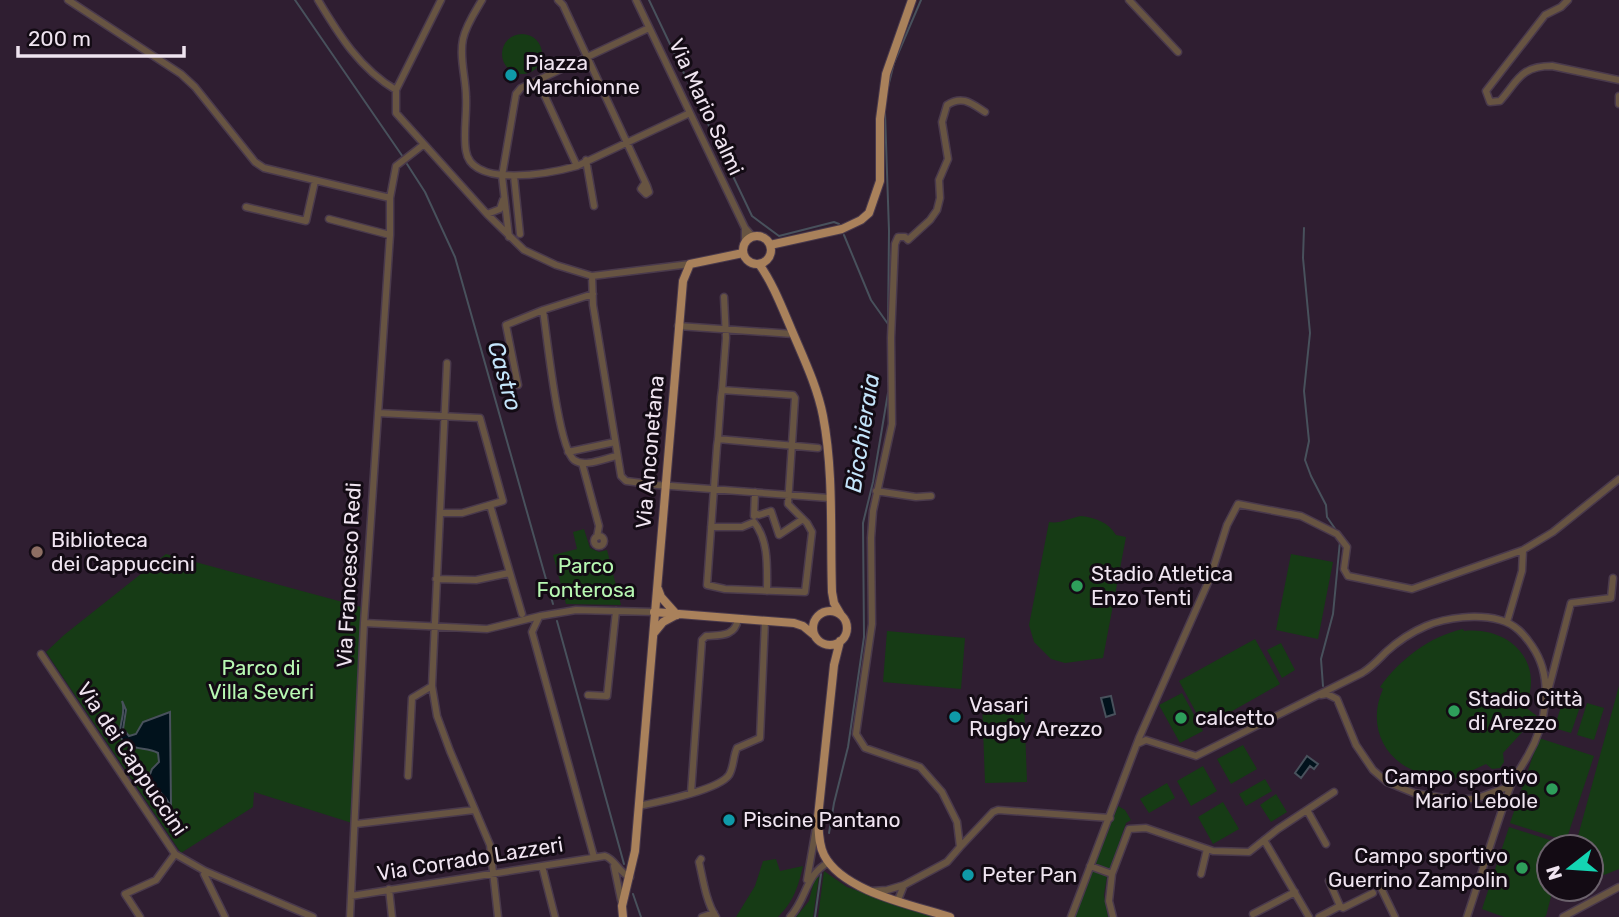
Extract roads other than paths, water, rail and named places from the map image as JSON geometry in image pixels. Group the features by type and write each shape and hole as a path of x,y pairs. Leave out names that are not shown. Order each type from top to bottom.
{"main road":[{"path":"770,245 842,229 869,213 880,181 880,119 886,74 912,0"},
{"path":"753,237 765,239 770,245 770,254 762,263 747,260 743,253 746,243 753,237"},
{"path":"690,264 743,253"},
{"path":"762,263 815,385 822,414 826,439 832,592 834,603 847,628 840,641 834,665 818,817 819,835 827,859 847,880 950,917"},
{"name":"Via Anconetana","path":"622,906 635,851 678,326 683,281 690,264"},
{"path":"656,586 661,597 677,614"},
{"path":"814,635 813,626 832,592"},
{"path":"794,623 831,610 841,615"},
{"path":"654,612 794,623 803,626 820,642 829,645 840,641"},
{"path":"653,636 663,622 677,614"},
{"path":"829,645 834,665"},
{"path":"622,906 623,917"}],"street":[{"path":"68,0 181,74 264,168 390,198"},
{"path":"318,0 343,41 360,61 381,82 396,90"},
{"path":"441,0 396,90 396,113 496,224 524,250 556,265 592,276 690,264"},
{"path":"482,0 463,41 462,56 467,111 466,152 472,164 484,171 514,176 564,170 690,113"},
{"path":"558,0 588,57 645,183"},
{"name":"Via Mario Salmi","path":"636,0 745,229 753,237"},
{"path":"1129,0 1178,52"},
{"path":"1568,0 1561,8 1545,15 1486,91 1488,100 1490,103 1500,101 1525,71 1541,66 1619,80"},
{"path":"509,237 502,176 516,94 521,88 649,28"},
{"path":"542,92 577,166"},
{"path":"1619,96 1619,104"},
{"path":"960,847 957,822 942,792 920,767 865,748 857,738 872,624 871,538 876,492 892,424 891,338 895,244 898,237 908,240 922,229 937,210 940,198 939,180 948,159 942,122 947,105 960,99 985,111"},
{"name":"Via Francesco Redi","path":"350,917 364,623 390,235 390,198 396,166 424,145"},
{"path":"586,160 594,206"},
{"path":"514,176 520,234"},
{"path":"246,207 306,221 315,181"},
{"path":"487,214 500,209 504,198"},
{"path":"496,224 497,211"},
{"path":"496,224 506,216"},
{"path":"329,219 390,235"},
{"name":"Via Mario Salmi","path":"745,229 746,243"},
{"path":"592,276 617,456 621,476 626,481 829,498"},
{"path":"518,385 506,325 593,294"},
{"path":"722,390 794,396 788,506 812,531 806,590 802,593 725,589 707,585 726,329 724,297"},
{"path":"543,310 564,442 568,452 576,461 582,463 617,456"},
{"path":"678,326 793,334"},
{"path":"447,363 432,686 437,716 490,845 498,917"},
{"path":"378,413 480,418 503,501 462,513 440,513"},
{"path":"718,439 818,448"},
{"path":"568,452 615,442"},
{"path":"582,463 600,538"},
{"path":"1071,917 1141,741 1143,729 1210,578 1227,525 1238,504 1311,520 1343,540 1347,556 1344,569 1348,576 1412,589 1523,550 1553,532 1619,479"},
{"path":"755,492 754,522 765,543 767,591"},
{"path":"876,492 916,498 930,496"},
{"path":"491,505 523,617"},
{"path":"755,513 759,515 771,511 779,534 803,519"},
{"path":"711,527 742,527 754,522"},
{"path":"1507,622 1522,571 1523,550"},
{"path":"436,579 476,580 509,573"},
{"path":"1467,917 1510,786 1528,755 1571,603 1611,598 1613,578"},
{"path":"364,623 487,629 515,623 523,617 576,610 654,612"},
{"path":"588,695 607,696 616,611"},
{"path":"532,632 540,616"},
{"path":"1141,741 1196,756 1372,667 1401,640 1428,625 1472,617 1493,618 1516,627 1534,648 1542,664 1546,697"},
{"path":"691,793 702,640 706,636 731,633 738,619"},
{"path":"639,806 691,793 724,780 731,772 737,748 760,738 765,621"},
{"path":"515,623 526,626 532,632 594,857 611,858 623,874 630,877"},
{"name":"Via dei Cappuccini","path":"41,654 175,854 205,871 313,917"},
{"path":"408,776 412,698 432,686"},
{"path":"1315,695 1327,694 1337,699 1356,745 1367,762 1373,770 1395,786 1426,796 1451,799 1475,799 1510,786"},
{"path":"1113,917 1109,901 1112,874 1129,829 1146,828 1226,853 1249,852 1334,792"},
{"path":"356,824 474,810"},
{"path":"872,891 904,885 947,862 993,812 1003,810 1110,818"},
{"path":"1307,810 1326,844"},
{"path":"807,885 818,817"},
{"path":"1264,840 1309,917"},
{"path":"1201,874 1207,849"},
{"path":"140,917 125,894 156,880 175,854"},
{"name":"Via Corrado Lazzeri","path":"351,896 594,857"},
{"path":"701,859 699,862 715,915 702,917"},
{"path":"810,861 827,859"},
{"path":"790,917 817,869 827,859"},
{"path":"614,864 622,906"},
{"path":"542,866 555,917"},
{"path":"1090,866 1112,874"},
{"path":"205,871 204,874 225,917"},
{"path":"1337,877 1329,881 1340,906"},
{"path":"898,900 904,885"},
{"path":"1563,917 1619,887"},
{"path":"1381,888 1394,915 1384,917"},
{"path":"389,889 393,917"},
{"path":"1253,914 1295,892"},
{"path":"1319,917 1373,893"}],"water":[{"path":"1111,696 1115,714 1106,717 1101,698"},
{"path":"122,701 126,710 123,729 129,736 136,734 143,722 170,712 171,809 167,799 149,777 159,762 158,753 129,745 121,738"},
{"path":"1307,756 1318,764 1314,769 1310,766 1301,778 1295,773"}],"waterway":[{"name":"Castro","path":"295,0 403,157"},
{"path":"649,0 752,216 779,236 834,222 839,224"},
{"name":"Bicchieraia","path":"888,87 894,63 921,0"},
{"name":"Bicchieraia","path":"885,113 889,231 888,331"},
{"name":"Castro","path":"407,164 425,192 455,257 553,604"},
{"path":"1304,228 1303,258 1310,333 1304,391 1309,441 1305,460 1326,505 1327,517 1338,533"},
{"path":"844,235 871,300 888,324"},
{"name":"Bicchieraia","path":"829,833 848,747 864,637 863,523 888,393"},
{"path":"1323,686 1321,659 1333,614 1340,541"},
{"name":"Castro","path":"557,621 624,864"},
{"name":"Bicchieraia","path":"815,917 821,874"},
{"name":"Castro","path":"633,894 641,917"}],"place":[{"name":"Piazza Marchionne","path":"511,75"},
{"name":"Biblioteca dei Cappuccini","path":"37,552"},
{"name":"Stadio Atletica Enzo Tenti","path":"1077,586"},
{"name":"Stadio Città di Arezzo","path":"1454,711"},
{"name":"Vasari Rugby Arezzo","path":"955,717"},
{"name":"calcetto","path":"1181,718"},
{"name":"Campo sportivo Mario Lebole","path":"1552,789"},
{"name":"Piscine Pantano","path":"729,820"},
{"name":"Campo sportivo Guerrino Zampolin","path":"1522,868"},
{"name":"Peter Pan","path":"968,875"}],"park label":[{"name":"Parco Fonterosa","path":"586,578"},
{"name":"Parco di Villa Severi","path":"261,680"}]}
